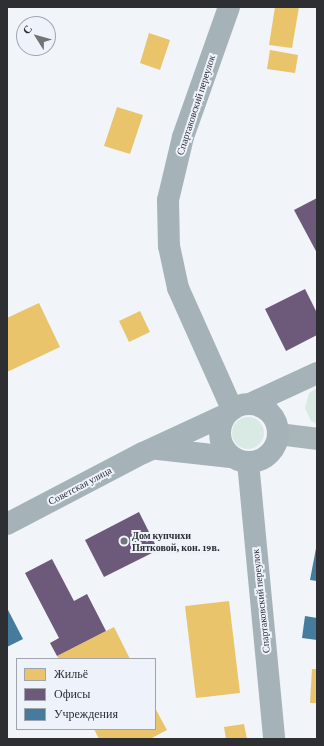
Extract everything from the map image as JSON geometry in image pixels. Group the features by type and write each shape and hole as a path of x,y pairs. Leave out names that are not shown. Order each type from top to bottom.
{"main road":[{"name":"Спартаковский переулок","path":"229,7 183,138 168,200 169,246 178,288 236,409"},
{"name":"Советская улица","path":"7,524 152,448 309,377"},
{"name":"Советская улица","path":"278,429 283,409 309,377"},
{"path":"152,448 185,450 240,460 257,461 269,454 277,443 278,429 267,410 236,409 221,423 221,442 240,460"},
{"name":"Спартаковский переулок","path":"240,460 274,739"}],"street":[{"path":"278,429 317,439"}],"shaded area":[{"path":"317,388 317,424 311,421 305,408 309,393"},
{"path":"245,417 251,417 261,424 264,433 263,439 257,446 251,449 245,449 235,442 232,436 232,430 239,420"}],"building: Жильё":[{"path":"275,7 299,7 292,48 269,45"},
{"path":"149,33 170,40 160,70 140,63"},
{"path":"270,50 298,55 295,73 267,69"},
{"path":"117,107 143,115 130,154 104,146"},
{"path":"39,303 60,347 7,372 7,318"},
{"path":"140,311 150,332 129,342 119,321"},
{"path":"229,601 240,693 196,698 185,606"},
{"path":"114,627 130,658 58,658 57,656"},
{"path":"312,669 317,669 317,703 310,703"},
{"path":"156,710 167,730 150,739 99,739 94,730 156,730"},
{"path":"244,724 247,739 226,739 224,727"}],"building: Офисы":[{"path":"317,198 317,253 294,210"},
{"path":"305,289 317,313 317,335 286,351 265,309"},
{"path":"139,512 158,550 104,577 85,540"},
{"path":"52,559 74,601 87,594 106,631 57,656 50,643 59,638 25,573"}],"building: Учреждения":[{"path":"317,543 317,581 310,580"},
{"path":"7,608 23,639 7,647"},
{"path":"305,616 317,618 317,640 302,638"}],"place":[{"name":"Дом купчихи Пятковой, кон. 19в.","path":"124,541"}]}
